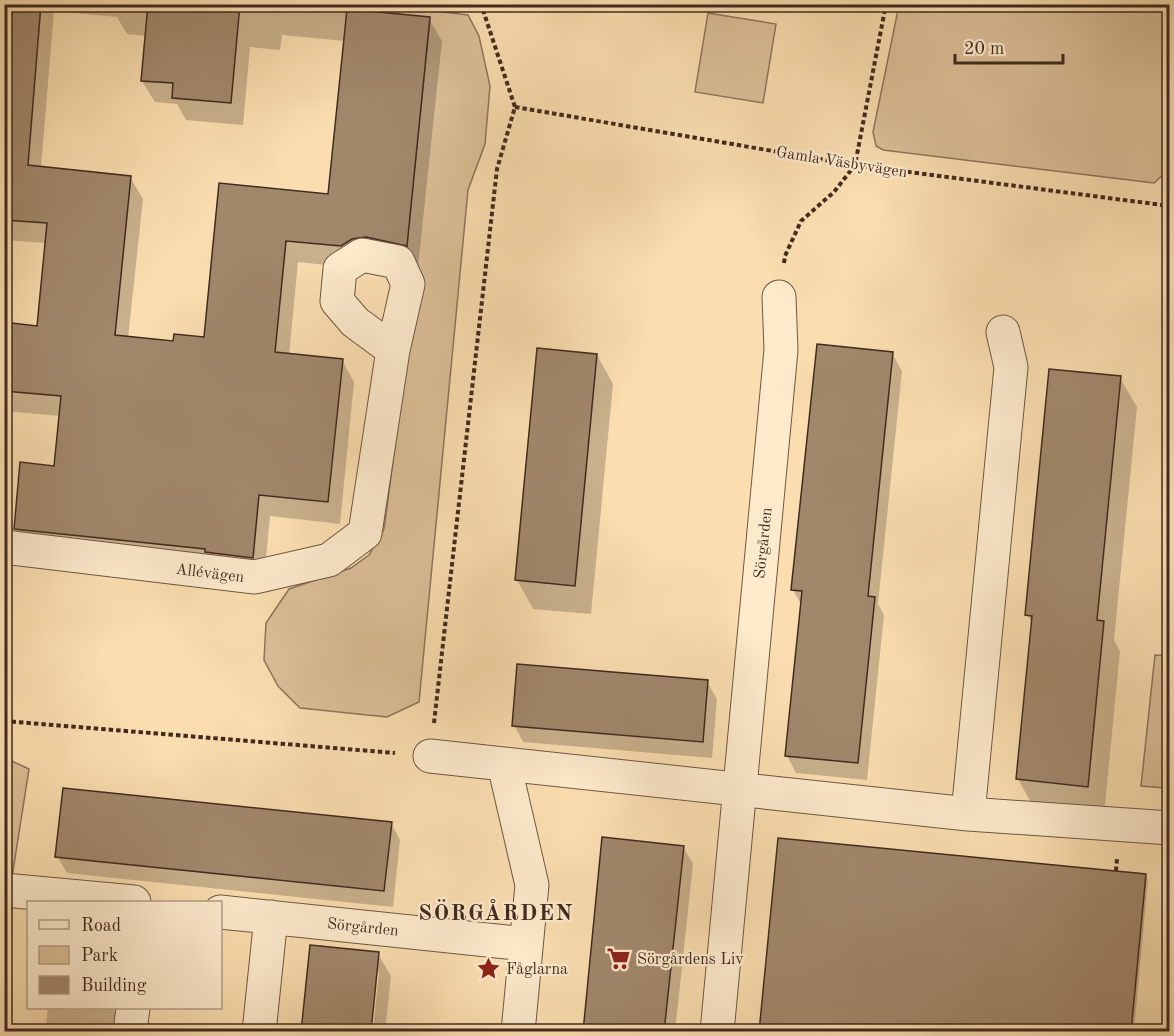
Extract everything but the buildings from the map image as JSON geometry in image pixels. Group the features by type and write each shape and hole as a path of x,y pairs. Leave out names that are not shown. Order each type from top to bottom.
{"street":[{"name":"Sörgården","path":"738,790 781,350 779,297"},
{"path":"968,814 1011,367 1003,332"},
{"name":"Allévägen","path":"4,547 255,577 329,560 364,533 393,350"},
{"path":"430,756 968,814 1170,828"},
{"path":"504,764 532,885 518,1032"},
{"path":"717,1032 738,790"},
{"path":"4,890 114,901"},
{"name":"Sörgården","path":"222,912 526,944"},
{"path":"258,1032 271,917"},
{"path":"130,1032 133,1009"}],"path":[{"path":"4,721 430,756 497,169 515,107 481,4"},
{"path":"779,297 785,256 801,221 834,192 855,165 886,4"},
{"name":"Gamla Väsbyvägen","path":"515,107 855,165 1170,206"}],"green space":[{"path":"349,5 384,5 468,15 479,36 490,86 485,144 468,190 419,702 387,717 300,708 278,686 264,660 266,623 289,589 351,568 369,555 384,529 416,289 406,252 430,18 354,10"},
{"path":"899,5 1169,5 1169,169 1154,183 883,150 876,146 873,132"},
{"path":"708,13 776,24 763,103 695,92"},
{"path":"1155,655 1169,656 1170,760 1165,788 1141,786"},
{"path":"5,758 29,769 5,922"}],"place":[{"name":"Sörgårdens Liv","path":"619,958"},
{"name":"Fåglarna","path":"488,968"}],"district":[{"name":"SÖRGÅRDEN","path":"496,912"}]}
